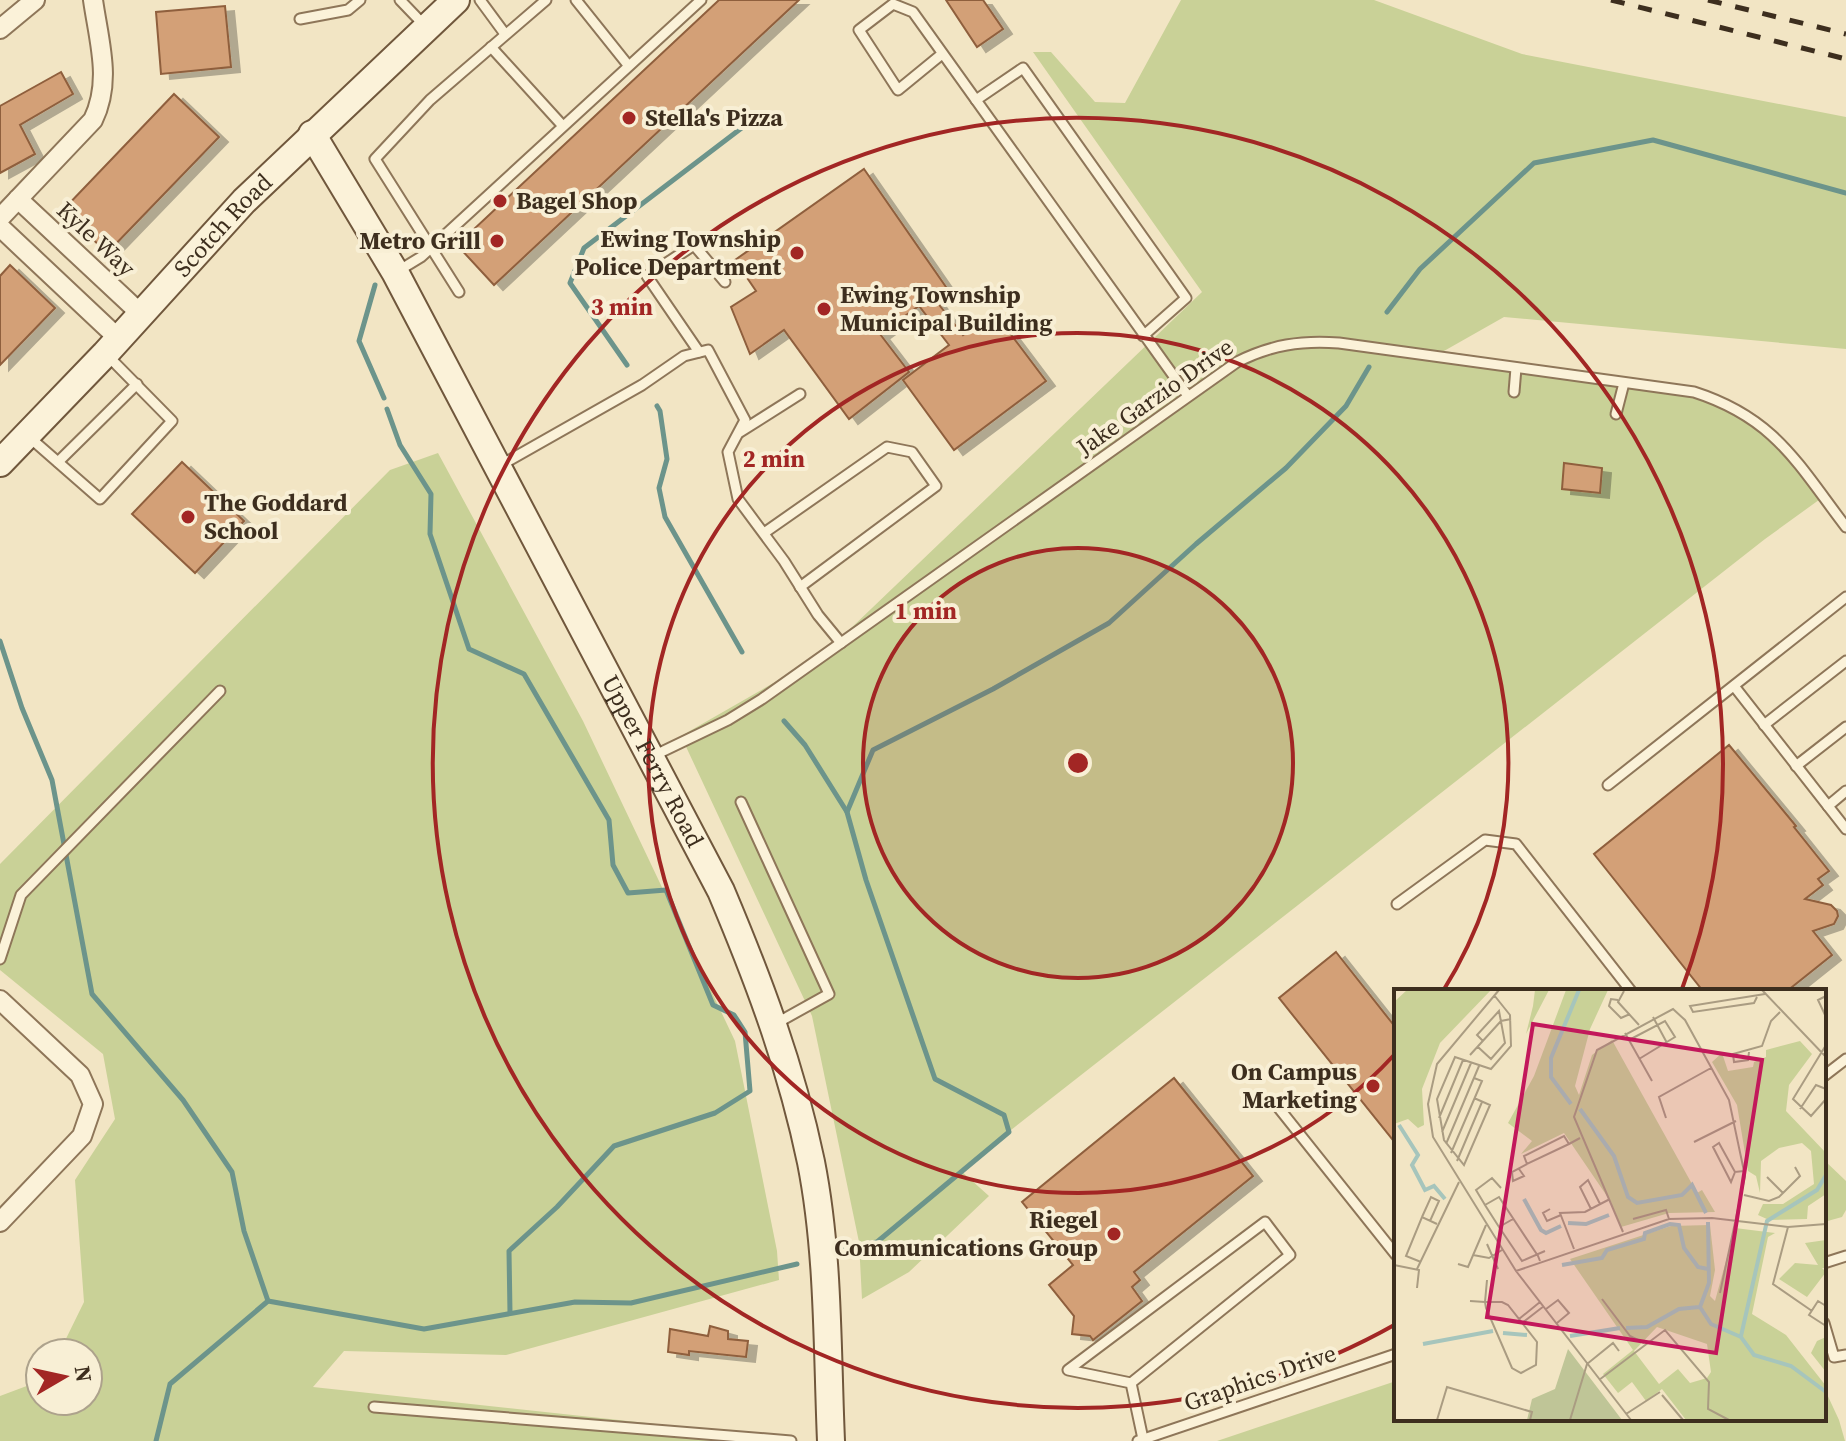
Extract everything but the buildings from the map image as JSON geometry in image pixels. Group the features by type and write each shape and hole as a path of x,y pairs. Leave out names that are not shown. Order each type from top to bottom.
{"main road":[{"name":"Scotch Road","path":"0,463 244,201 456,0"},
{"name":"Upper Ferry Road","path":"312,134 395,272 721,891 775,1024 811,1164 825,1285 831,1441"}],"street":[{"path":"0,29 35,0"},
{"name":"Kyle Way","path":"0,218 93,120 103,101 105,77 93,0"},
{"name":"Kyle Way","path":"18,199 141,314"},
{"path":"0,227 112,346"},
{"path":"0,1000 80,1075 93,1104 82,1136 0,1222"}],"lane":[{"path":"300,19 348,10 360,0"},
{"path":"400,0 426,27"},
{"path":"480,0 505,34"},
{"path":"459,292 375,159 430,100 546,0"},
{"path":"576,0 628,65"},
{"path":"395,272 430,247 701,0"},
{"path":"942,54 898,90 859,30 893,4 913,12 1188,396"},
{"path":"491,47 562,125"},
{"path":"976,100 1023,68 1159,259 1186,298 1143,336"},
{"path":"699,352 647,276 694,245 725,282"},
{"name":"Jake Garzio Drive","path":"651,757 728,720 762,699 1237,362 1261,350 1287,343 1313,341 1516,368 1694,392 1723,401 1756,421 1779,441 1846,527"},
{"path":"27,435 100,499 172,421 137,384 112,346"},
{"path":"498,466 642,385 684,356 708,350 745,420 728,452 738,499 841,643"},
{"path":"1514,392 1516,368"},
{"path":"1616,414 1624,383"},
{"path":"58,462 137,384"},
{"path":"738,434 800,394"},
{"path":"764,533 887,447 912,452 936,486 800,587"},
{"path":"1608,785 1846,597"},
{"path":"1837,604 1846,615"},
{"path":"1764,725 1846,661"},
{"path":"1734,686 1846,829"},
{"path":"0,959 21,895 220,691"},
{"path":"1796,766 1846,727"},
{"path":"1828,806 1846,791"},
{"path":"741,802 829,994 775,1024"},
{"path":"1397,904 1485,840 1516,844 1629,989"},
{"path":"1826,1074 1846,1059"},
{"path":"1274,1102 1394,1252"},
{"path":"1265,1222 1290,1255 1131,1383 1068,1370 1265,1222"},
{"path":"1826,1262 1846,1256"},
{"path":"1826,1330 1834,1357 1846,1355"},
{"name":"Graphics Drive","path":"1140,1440 1394,1355"},
{"path":"1131,1383 1140,1440"},
{"path":"374,1407 791,1441"}],"green space":[{"path":"1181,0 1374,0 1522,54 1846,117 1846,349 1504,317 1444,351 1709,392 1789,446 1823,497 1765,539 960,1170 989,1196 909,1272 862,1299 859,1242 812,1016 681,736 824,654 1202,292 1033,52 1051,52 1095,102 1125,103"},
{"path":"438,453 583,721 735,1041 777,1251 779,1280 506,1355 344,1351 313,1387 785,1438 785,1441 0,1441 0,1396 24,1387 24,1417 104,1417 104,1337 67,1337 84,1302 75,1180 115,1119 103,1054 0,970 0,864 390,470"},
{"path":"1826,1162 1846,1181 1846,1210 1842,1217 1826,1221"},
{"path":"1394,1382 1394,1421 1826,1421 1826,1392 1845,1441 1217,1441"}],"waterway":[{"path":"627,365 570,283 584,248 760,114"},
{"path":"1387,312 1420,269 1534,163 1653,140 1846,193"},
{"path":"375,285 359,341 384,398"},
{"path":"840,1249 877,1242 1009,1132 1004,1115 935,1079 866,880 847,812 873,750 993,689 1109,623 1286,468 1346,406 1369,367"},
{"path":"657,406 667,459 659,488 665,517 742,652"},
{"path":"387,409 400,445 431,494 430,534 469,649 524,674 609,820 613,865 628,893 666,890 713,1005 734,1015 745,1032 750,1091 715,1113 614,1146 557,1207 509,1251 510,1313"},
{"path":"0,641 22,708 52,780 92,994 183,1100 232,1172 244,1231 268,1301"},
{"path":"784,721 805,745 847,812"},
{"path":"156,1441 170,1384 268,1301 424,1329 575,1302 631,1303 797,1264"}],"railway":[{"path":"1611,0 1846,59"},
{"path":"1708,0 1846,34"}],"place":[{"name":"Stella's Pizza","path":"629,118"},
{"name":"Bagel Shop","path":"500,201"},
{"name":"Metro Grill","path":"497,241"},
{"name":"Ewing Township Police Department","path":"797,253"},
{"name":"Ewing Township Municipal Building","path":"824,309"},
{"name":"The Goddard School","path":"188,517"},
{"name":"On Campus Marketing","path":"1373,1086"},
{"name":"Riegel Communications Group","path":"1114,1234"}]}
